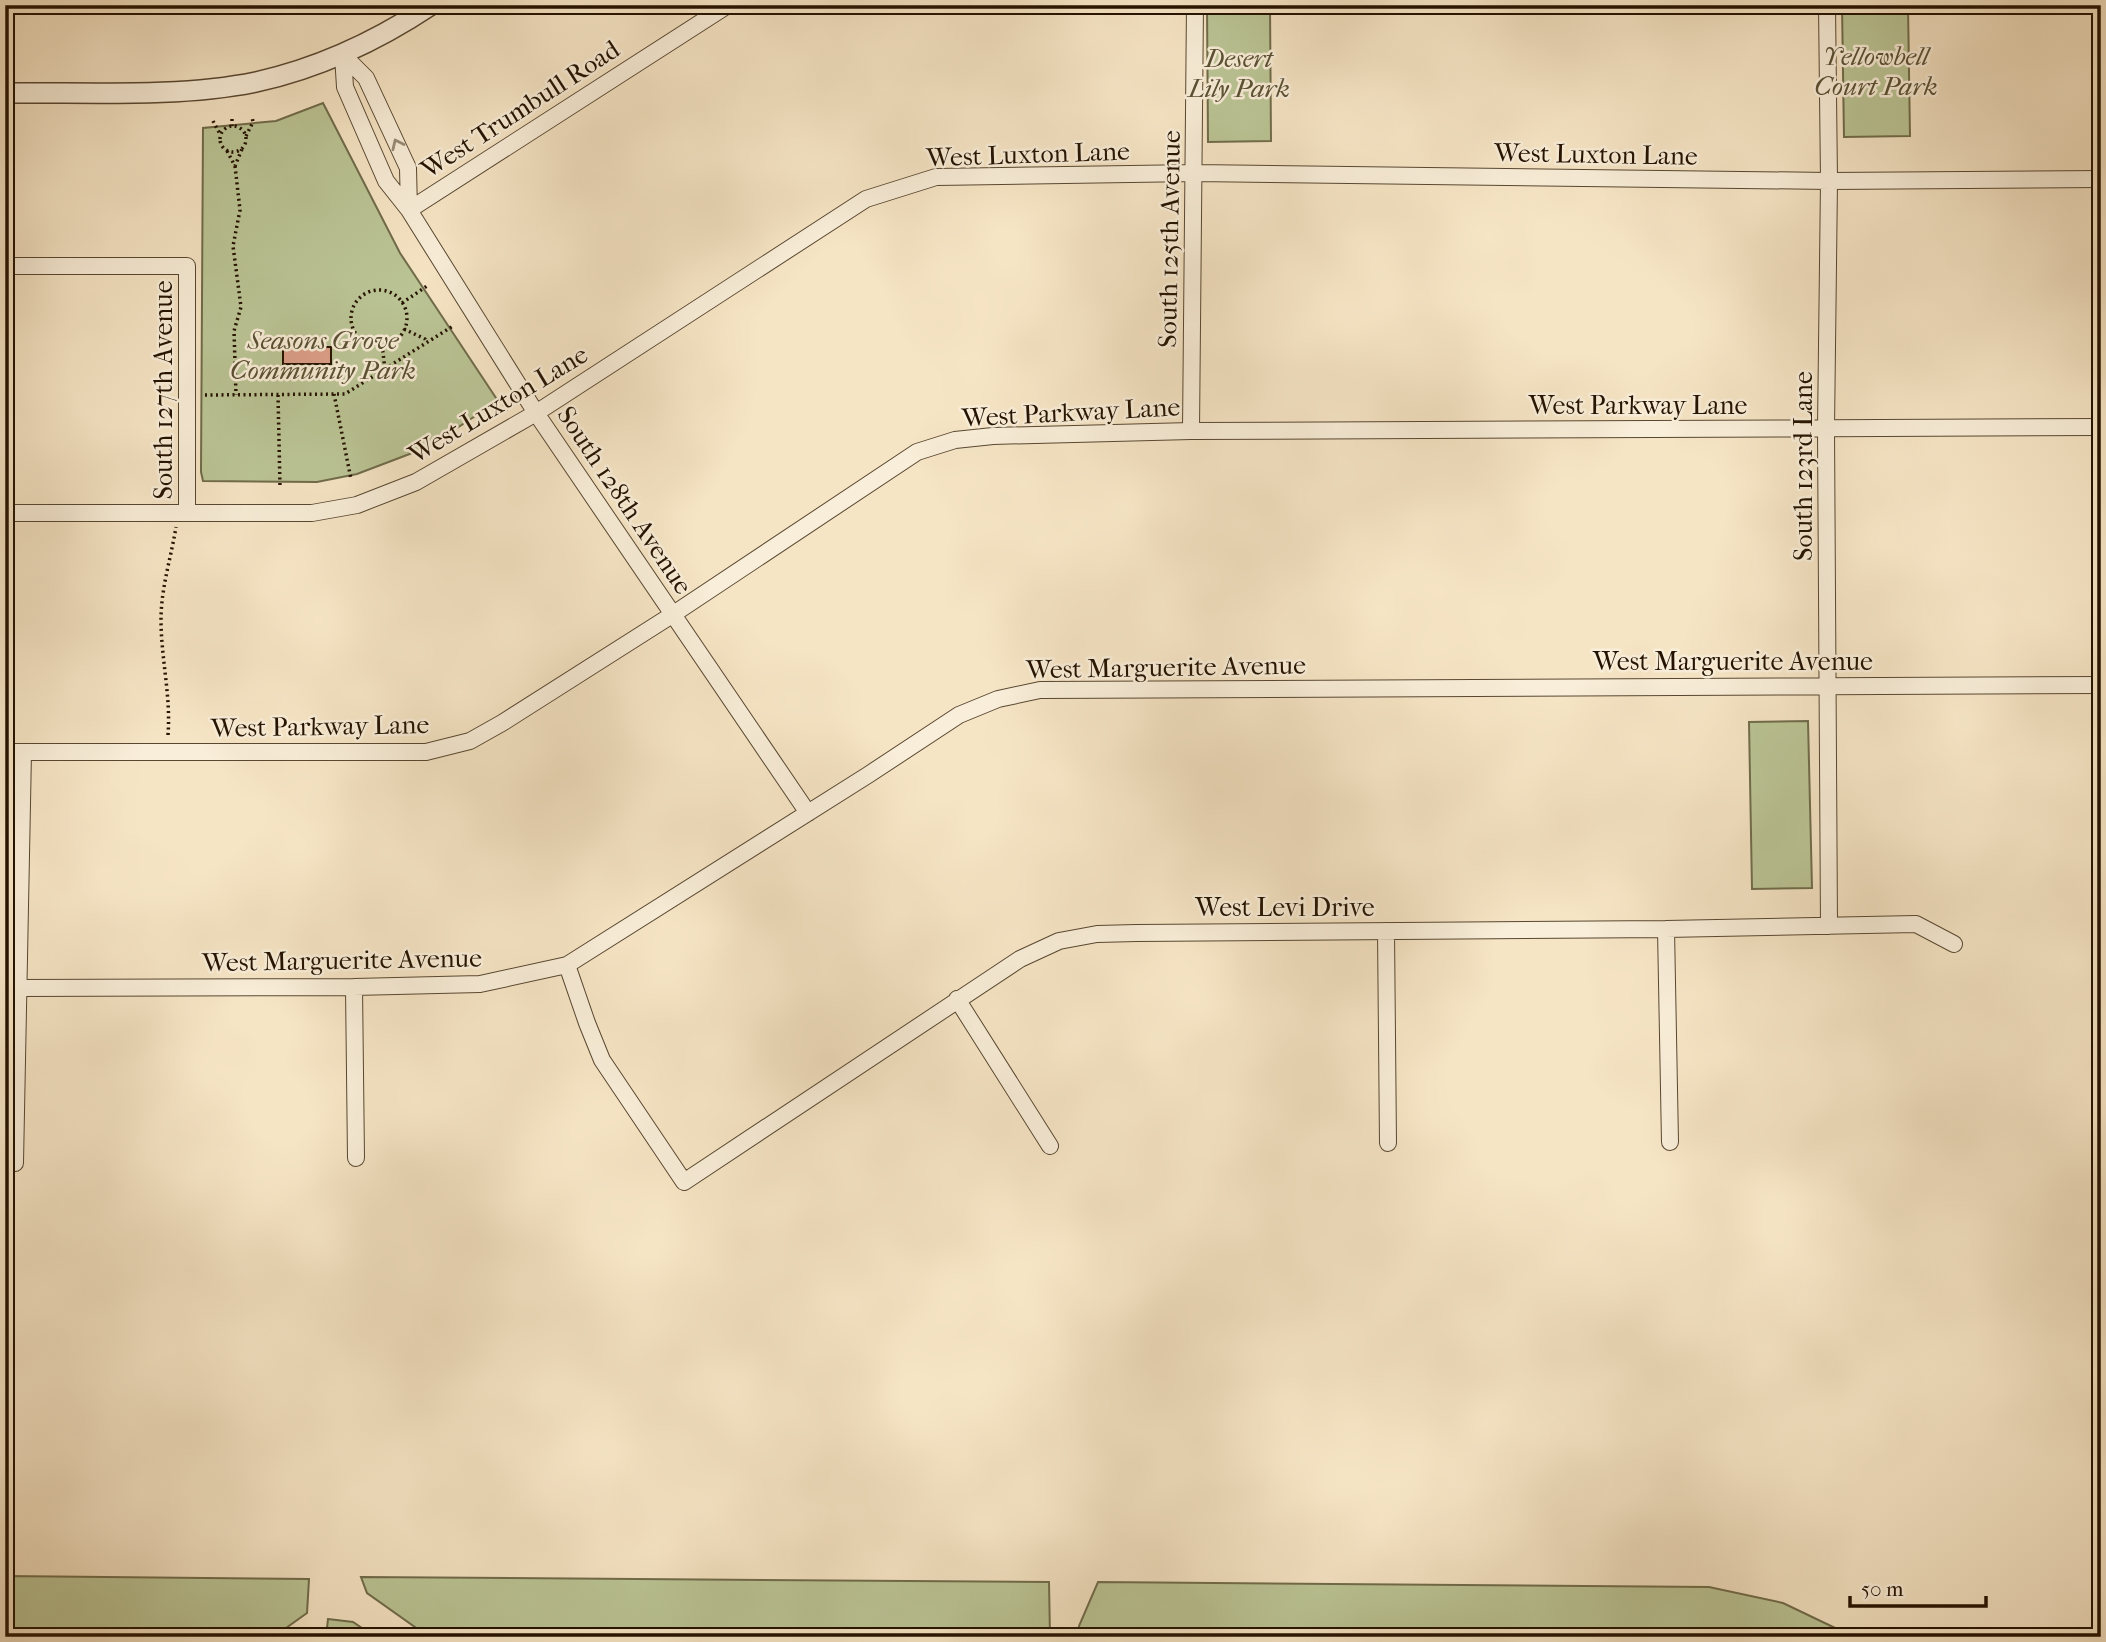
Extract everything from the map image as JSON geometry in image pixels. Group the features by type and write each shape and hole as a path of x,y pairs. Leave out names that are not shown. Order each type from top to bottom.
{"street":[{"path":"5,93 168,91 255,82 342,55 396,29 431,5"},
{"name":"West Trumbull Road","path":"409,210 728,5"},
{"name":"South 125th Avenue","path":"1191,431 1195,5"},
{"name":"South 123rd Lane","path":"1827,5 1829,926"},
{"path":"342,55 366,78 408,168 409,210"},
{"name":"South 128th Avenue","path":"342,55 345,87 386,181 409,210 536,413 808,813"},
{"name":"West Luxton Lane","path":"5,513 312,513 357,505 416,482 536,413 866,199 936,177 1195,173 1829,181 2101,179"},
{"name":"South 127th Avenue","path":"5,266 187,266 187,513"},
{"name":"West Parkway Lane","path":"5,752 426,752 470,741 672,615 918,452 955,440 993,436 1191,431 2101,427"},
{"name":"West Marguerite Avenue","path":"18,988 480,984 567,965 959,715 998,699 1040,690 2101,685"},
{"path":"15,1163 10,1078 18,988 23,752"},
{"name":"West Levi Drive","path":"567,965 602,1060 684,1182 1020,958 1059,941 1097,934 1916,924 1954,944"},
{"path":"1666,929 1670,1142"},
{"path":"1386,931 1388,1143"},
{"path":"354,987 356,1158"},
{"path":"957,999 1050,1146"}],"path":[{"path":"235,166 246,144 252,117"},
{"path":"232,119 232,126"},
{"path":"213,121 221,135 221,145 228,151 235,166 240,210 233,246 241,307 234,331 236,395"},
{"path":"221,135 225,129 232,126 242,129 246,136"},
{"path":"228,151 236,152 242,149"},
{"path":"402,303 427,286"},
{"path":"373,291 389,292 402,303 407,314 404,329 394,341 382,345 370,344 356,333 352,325 353,307 364,294 373,291"},
{"path":"205,395 345,394 453,326"},
{"path":"404,329 428,342"},
{"path":"382,345 385,369"},
{"path":"334,394 351,479"},
{"path":"278,395 280,487"},
{"path":"160,513 160,526 176,526 163,595 161,622 169,703 168,752"}],"green space":[{"name":"Desert Lily Park","path":"1207,5 1270,5 1271,141 1208,142"},
{"name":"Yellowbell Court Park","path":"1842,5 1908,5 1910,136 1844,137"},
{"name":"Seasons Grove Community Park","path":"323,103 400,253 498,401 428,447 357,474 317,482 203,481 203,128 276,121"},
{"path":"1808,721 1812,888 1752,889 1749,722"},
{"path":"5,1576 309,1579 307,1613 279,1633 5,1630"},
{"path":"361,1577 1049,1582 1050,1637 429,1637 367,1593"},
{"path":"1098,1582 1709,1587 1783,1603 1854,1637 1079,1637 1079,1626"},
{"path":"328,1619 353,1622 375,1637 326,1637"}],"building":[{"path":"283,347 331,347 331,364 283,364"}]}
